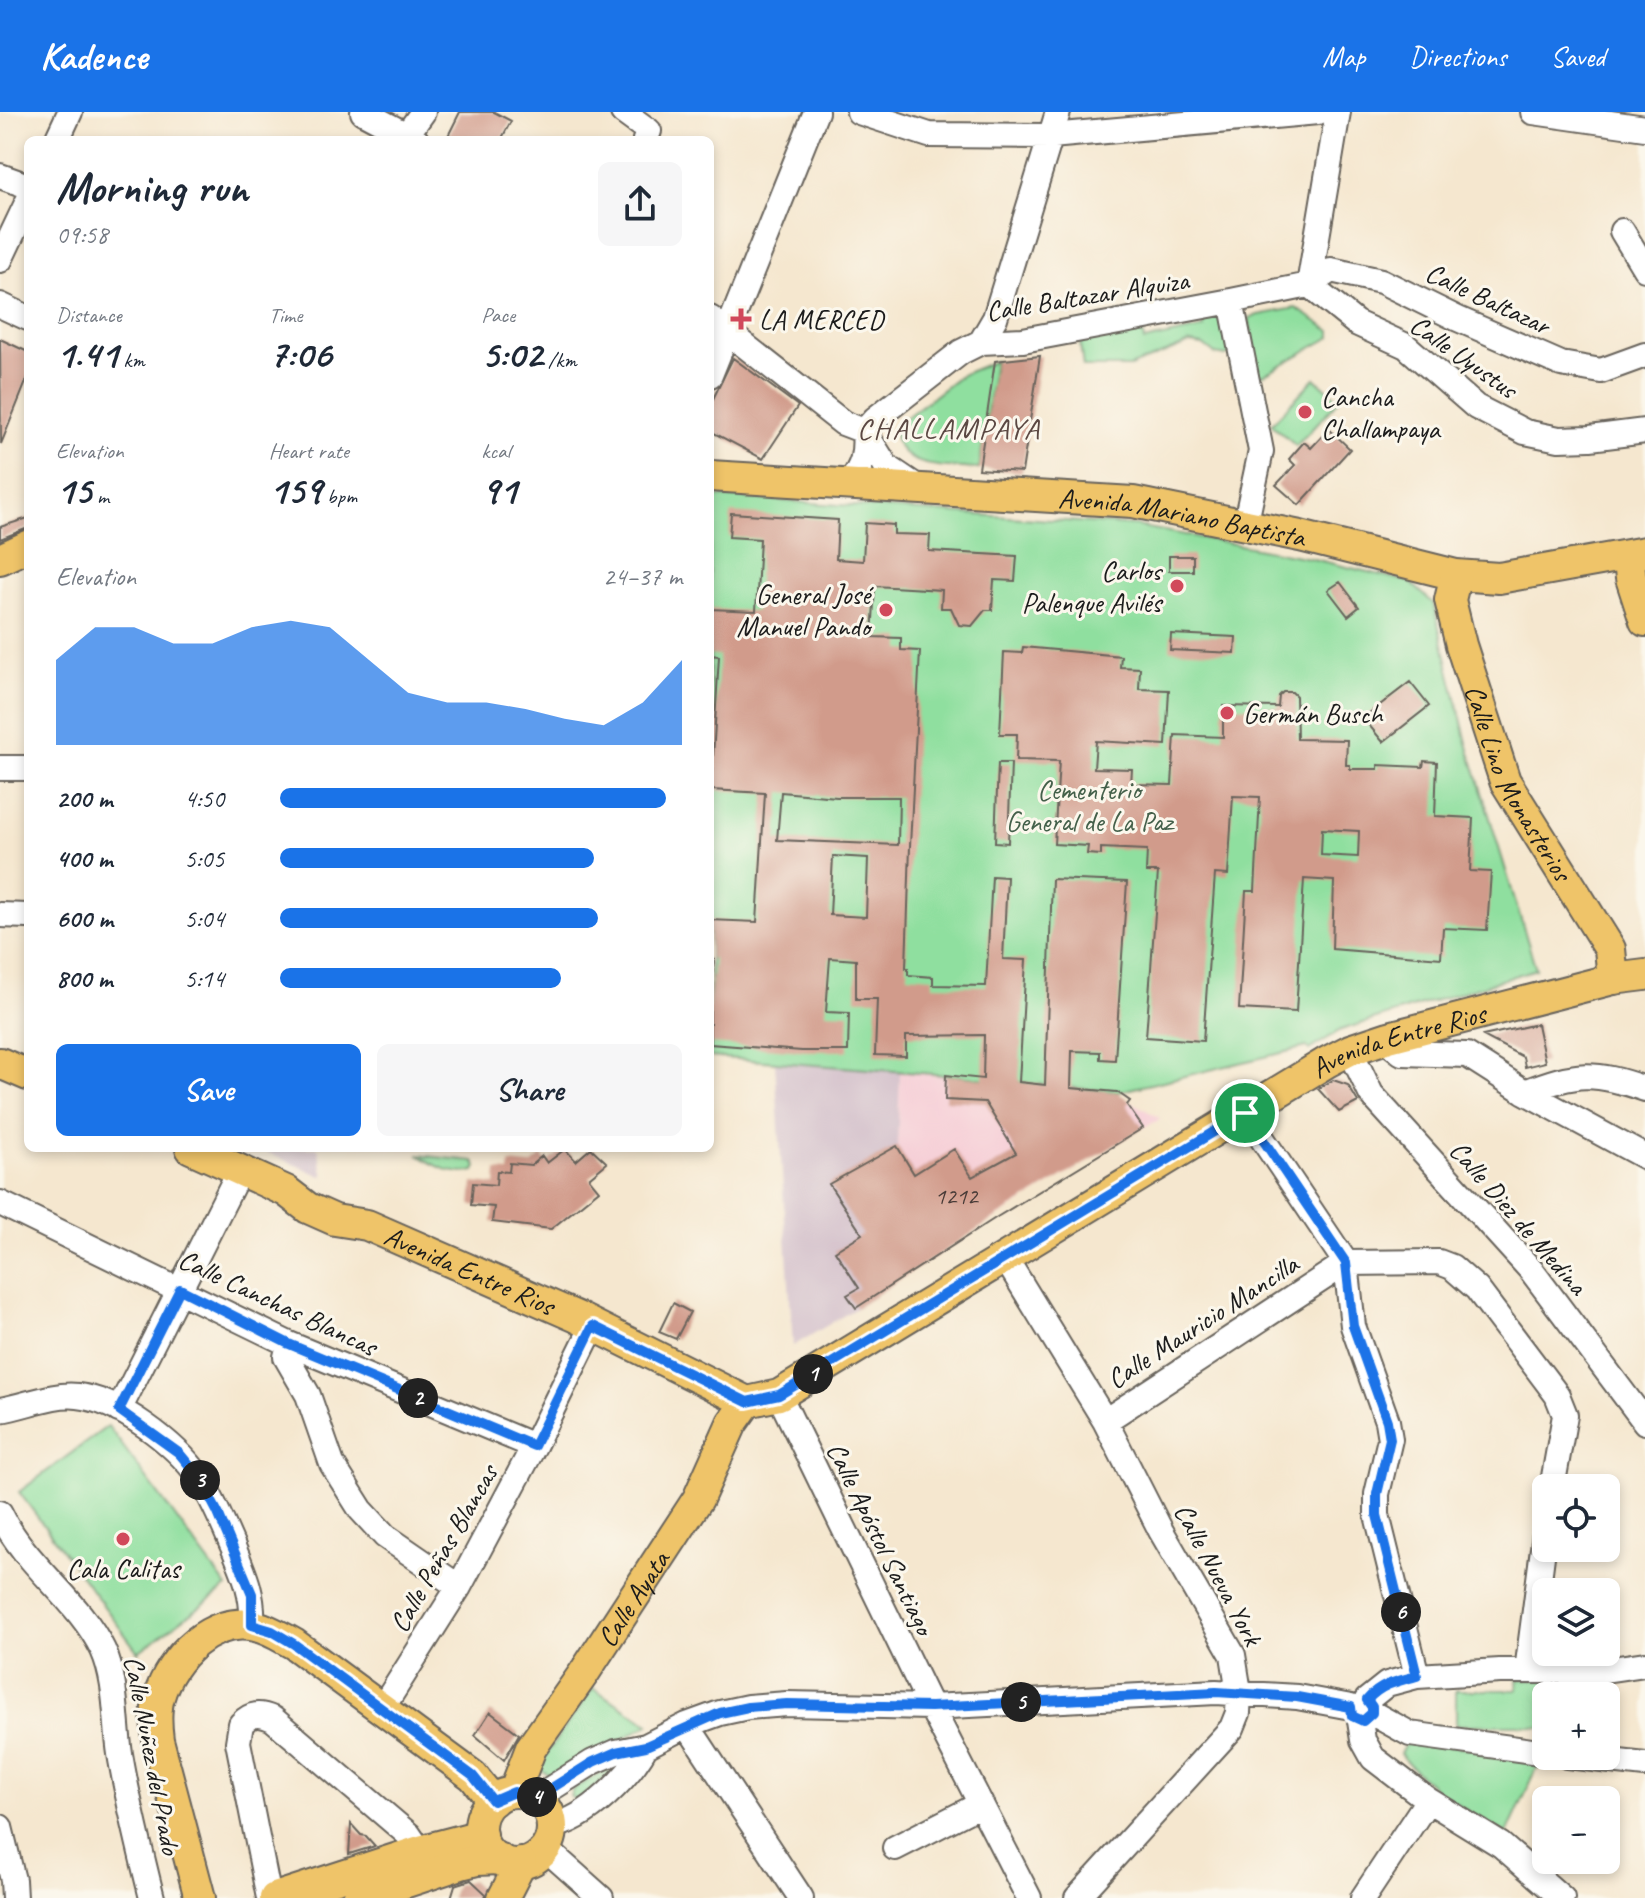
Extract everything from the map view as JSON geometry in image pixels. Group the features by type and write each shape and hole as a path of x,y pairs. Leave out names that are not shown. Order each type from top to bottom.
{"main road":[{"name":"Avenida Mariano Baptista","path":"714,476 1133,502 1300,536 1456,575 1499,578 1637,554"},
{"path":"0,559 24,548"},
{"path":"1637,554 1631,578 1645,621"},
{"name":"Calle Lino Monasterios","path":"1456,575 1450,600 1461,645 1505,781 1610,949 1613,979"},
{"name":"Avenida Entre Rios","path":"200,1152 286,1191 308,1208 335,1220 367,1225 593,1326 747,1402 779,1395 1004,1256 1350,1050 1613,979 1645,975"},
{"path":"0,1063 24,1073"},
{"name":"Calle Ayata","path":"481,1835 482,1816 514,1797 531,1748 698,1499 732,1423 747,1402"},
{"path":"200,1898 158,1740 158,1699 165,1680 192,1645 210,1632 228,1626 252,1625 272,1631 294,1644 473,1776 514,1797 545,1807 529,1849 503,1898"},
{"path":"272,1898 417,1876 481,1835 487,1849 529,1849"},
{"path":"358,1898 417,1876 529,1849"}],"street":[{"path":"59,136 70,112"},
{"path":"363,112 405,136"},
{"path":"409,136 423,112"},
{"path":"623,112 649,131 647,136"},
{"path":"714,352 719,324 816,112"},
{"path":"859,112 929,135 1051,136 1318,112"},
{"path":"981,342 995,318 1058,112"},
{"path":"1309,285 1338,112"},
{"path":"1533,112 1645,128"},
{"path":"0,176 24,185"},
{"path":"0,260 24,209"},
{"path":"1622,231 1645,269"},
{"name":"Calle Baltazar","path":"1309,285 1331,270 1381,281 1517,346 1582,369 1601,371 1645,355"},
{"name":"Calle Baltazar Alquiza","path":"864,431 961,352 981,342 1023,340 1309,285"},
{"name":"Calle Uyustus","path":"1309,285 1356,323 1406,346 1476,407 1525,432 1559,439 1645,431"},
{"path":"1231,301 1261,451 1245,526"},
{"path":"0,305 24,316"},
{"path":"719,324 843,423 864,431 886,466 923,491"},
{"path":"849,484 861,469 866,454 864,431"},
{"path":"0,768 24,768"},
{"path":"0,915 24,916"},
{"path":"1389,1037 1393,1046 1402,1053 1467,1055 1525,1092 1645,1157"},
{"name":"Calle Diez de Medina","path":"1350,1050 1371,1094 1531,1270 1645,1422"},
{"path":"1525,1092 1558,1079 1584,1075 1606,1076 1645,1089"},
{"path":"1245,1113 1346,1263 1353,1326 1387,1421 1390,1439 1377,1494 1377,1515 1417,1676"},
{"path":"119,1410 240,1170"},
{"name":"Calle Canchas Blancas","path":"0,1203 289,1344 534,1446"},
{"name":"Calle Nueva York","path":"1004,1256 1105,1421 1161,1531 1233,1655 1239,1692 1238,1713 1228,1734 1077,1898"},
{"path":"1346,1263 1439,1262 1452,1267 1477,1289 1549,1381 1561,1405 1565,1415 1554,1474"},
{"name":"Calle Mauricio Mancilla","path":"1105,1421 1346,1263"},
{"name":"Calle Peñas Blancas","path":"381,1710 459,1587 593,1326"},
{"path":"289,1344 286,1357 308,1395 332,1464 344,1486 385,1536 459,1587"},
{"name":"Calle Apóstol Santiago","path":"779,1395 979,1805 1029,1898"},
{"path":"0,1410 57,1396 79,1396 119,1410 179,1453 199,1477 218,1513 252,1594 252,1625"},
{"name":"Calle Nuñez del Prado","path":"0,1513 27,1557 69,1602 104,1653 112,1687 128,1802 152,1898"},
{"path":"1527,1671 1541,1562"},
{"path":"1562,1898 1501,1845 1428,1800 1373,1758 1363,1740 1363,1710 1387,1684 1417,1676 1598,1671 1645,1664"},
{"path":"514,1797 616,1752 646,1746 687,1725 720,1713 787,1704 931,1707 1239,1692 1297,1697 1363,1710 1410,1734 1532,1751"},
{"path":"272,1898 238,1742 241,1724 254,1714 273,1719 409,1835 417,1876"},
{"path":"687,1725 801,1898"},
{"path":"601,1898 529,1849 592,1804 634,1766 646,1746"},
{"path":"1620,1762 1645,1765"},
{"path":"1363,1898 1428,1800"},
{"path":"895,1848 979,1805"},
{"path":"0,1827 13,1880 14,1898"}],"shaded area":[{"path":"775,1063 900,1072 897,1146 957,1242 793,1346"},
{"path":"900,1072 1117,1093 1161,1119 957,1242 897,1146"},
{"path":"266,1152 319,1152 324,1177"}],"green space":[{"path":"1296,308 1331,331 1331,337 1261,376 1257,373 1249,319"},
{"path":"1223,312 1233,351 1226,356 1215,354 1203,345 1190,343 1130,367 1083,367 1082,342 1142,329 1144,341 1204,328 1202,315"},
{"path":"995,361 979,469 929,465 907,456 899,447 895,435 900,422 963,374"},
{"name":"Cancha Challampaya","path":"1315,378 1339,400 1296,446 1271,424"},
{"name":"Cementerio General de La Paz","path":"714,496 1137,526 1309,558 1410,582 1433,603 1467,743 1536,969 1341,1030 1309,1050 1307,1047 1117,1092 714,1057"},
{"path":"418,1155 474,1161 477,1167 475,1171 459,1173"},
{"name":"Cala Calitas","path":"108,1426 227,1587 138,1652 19,1492"},
{"path":"1518,1679 1607,1681 1532,1682 1532,1726 1456,1725 1456,1690 1517,1690"},
{"path":"593,1688 649,1724 555,1778 537,1767"},
{"path":"1407,1740 1532,1756 1532,1770 1536,1770 1507,1834 1436,1789 1400,1754"},
{"path":"638,1751 577,1802 570,1796 573,1789"}],"building":[{"path":"460,112 494,112 511,121 503,136 448,136"},
{"path":"0,339 24,350 24,387 1,444"},
{"path":"1040,356 1022,472 979,469 995,361"},
{"path":"733,358 798,406 763,459 714,433 714,397"},
{"path":"1329,429 1350,449 1299,505 1276,485 1295,465 1289,459 1304,442 1311,448"},
{"path":"731,513 838,520 836,559 863,561 865,523 894,525 894,534 930,535 929,551 1017,556 1015,581 994,580 992,610 985,610 972,626 959,625 951,608 941,608 942,590 875,586 872,637 901,638 901,650 920,651 910,846 908,975 933,977 933,985 986,986 992,876 1007,877 1003,959 1026,960 1019,1082 1045,1085 1052,879 1127,882 1115,1060 1100,1059 1100,1052 1072,1051 1071,1088 1117,1092 1130,1101 1127,1105 1143,1128 856,1308 847,1295 859,1288 835,1251 862,1234 829,1184 897,1146 914,1174 954,1149 972,1177 1016,1153 985,1102 945,1100 946,1075 983,1079 984,1035 906,1036 906,1056 875,1055 877,999 856,999 856,960 830,958 826,1012 849,1013 848,1051 714,1044 714,920 757,922 765,793 714,790 719,656 714,655 714,609 756,611 760,539 729,537","holes":["781,792 837,797 899,797 898,845 777,840","833,856 868,858 866,917 830,915"]},
{"path":"24,519 24,530 0,539 0,527"},
{"path":"1169,556 1193,556 1193,571 1169,571"},
{"path":"1340,582 1359,607 1348,616 1328,590"},
{"path":"1171,634 1236,637 1235,653 1170,650"},
{"path":"1023,647 1121,656 1120,667 1140,668 1139,689 1169,690 1166,745 1096,741 1094,768 1132,769 1131,784 1172,785 1175,735 1223,737 1223,706 1278,707 1279,696 1283,692 1292,692 1296,696 1297,739 1347,740 1346,765 1350,765 1350,769 1378,769 1378,765 1423,767 1424,761 1437,762 1435,816 1473,818 1470,871 1491,872 1487,930 1443,928 1441,958 1332,949 1334,881 1304,879 1296,1012 1239,1009 1246,891 1255,891 1260,797 1233,796 1228,875 1215,874 1203,1041 1146,1037 1158,872 1146,872 1147,850 1101,848 1101,855 1087,854 1088,846 1054,844 1059,761 1016,760 1017,734 1000,734 1004,652 1022,653","holes":["1322,829 1359,831 1358,857 1321,855"]},
{"path":"1410,682 1429,706 1383,742 1363,718"},
{"path":"998,763 1011,763 1008,843 995,842"},
{"path":"1537,1024 1545,1062 1525,1067 1523,1057 1483,1036"},
{"path":"1333,1080 1348,1085 1358,1102 1339,1112 1318,1089"},
{"path":"561,1152 568,1152 576,1161 586,1152 595,1152 607,1163 589,1178 599,1190 551,1229 492,1222 494,1207 471,1205 473,1183 496,1185 497,1171 509,1172 510,1163 531,1165 542,1156 547,1163"},
{"path":"673,1303 690,1312 676,1339 659,1332"},
{"path":"490,1712 519,1734 504,1760 475,1735"},
{"path":"351,1824 361,1835 375,1846 349,1854"},
{"path":"471,1880 486,1894 485,1898 451,1898 455,1885"}],"place":[{"name":"LA MERCED","path":"741,319"},
{"name":"Cancha Challampaya","path":"1305,412"},
{"name":"Carlos Palenque Avilés","path":"1177,586"},
{"name":"General José Manuel Pando","path":"886,610"},
{"name":"Germán Busch","path":"1227,713"},
{"name":"Cala Calitas","path":"123,1539"}],"district":[{"name":"CHALLAMPAYA","path":"949,428"}],"route":[{"path":"1245,1113 1346,1263 1353,1326 1387,1421 1390,1439 1377,1494 1377,1515 1417,1676 1387,1684 1373,1693 1367,1700 1372,1713 1370,1718 1363,1721 1352,1716 1351,1707 1297,1697 1239,1692 931,1707 787,1704 748,1707 687,1725 646,1746 616,1752 593,1762 536,1798 514,1792 493,1801 473,1776 294,1644 272,1631 252,1625 252,1594 218,1513 199,1477 179,1453 119,1410 180,1289 289,1344 534,1446 593,1326 747,1402 763,1400 779,1395 1245,1113"}]}
